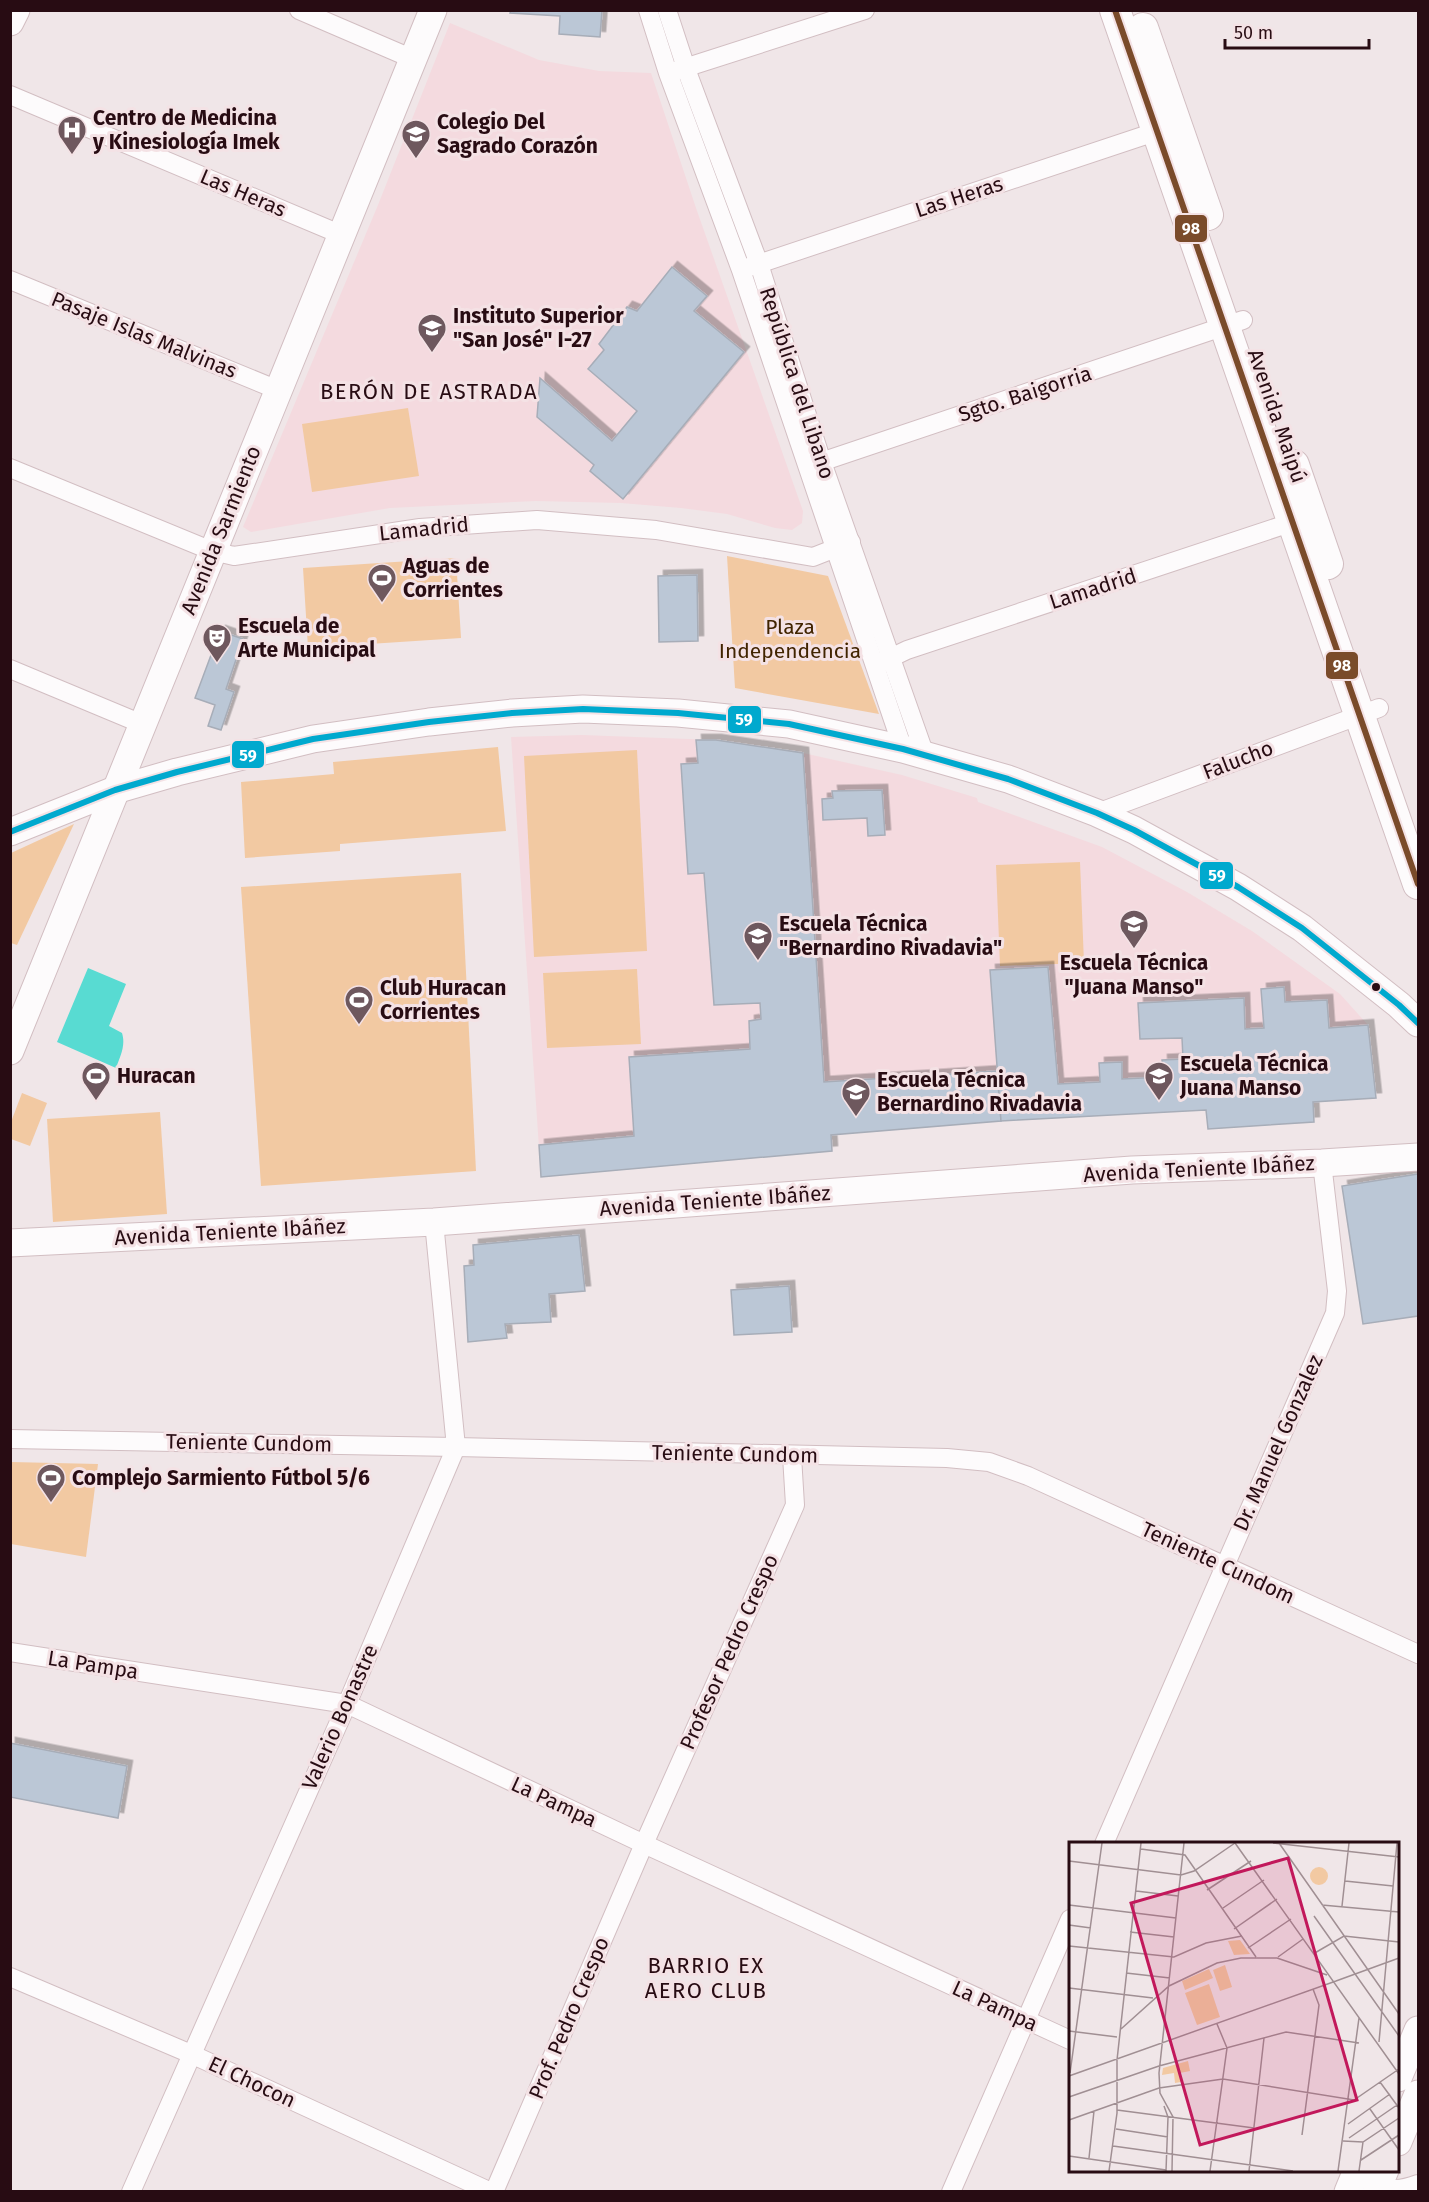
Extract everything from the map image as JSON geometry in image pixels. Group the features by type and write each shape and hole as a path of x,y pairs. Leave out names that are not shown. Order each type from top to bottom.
{"main road":[{"path":"10,22 16,10"},
{"name":"Avenida Sarmiento","path":"10,1051 433,10"},
{"name":"Avenida Maipú","path":"1115,10 1167,128"},
{"name":"Avenida Maipú","path":"1137,10 1167,128 1370,711 1416,871"},
{"path":"10,832 115,790 177,772 313,739 429,722 512,713 583,710 678,713 789,724 914,752 1008,779 1097,813 1134,830 1238,887 1302,928 1383,991 1419,1023"},
{"name":"Avenida Maipú","path":"1370,711 1419,822"},
{"name":"Avenida Teniente Ibáñez","path":"10,1243 435,1222 1132,1170 1419,1157"},
{"path":"1399,2076 1419,2030"},
{"path":"1399,2140 1419,2094"},
{"path":"1348,2192 1371,2178"}],"street":[{"path":"299,10 413,59"},
{"name":"República del Libano","path":"648,10 668,73 814,464 851,543 883,661 914,752"},
{"name":"República del Libano","path":"667,10 759,264 814,464 833,549 883,661"},
{"path":"668,73 865,10"},
{"name":"Las Heras","path":"10,95 342,235"},
{"name":"Las Heras","path":"741,270 1167,128"},
{"name":"Pasaje Islas Malvinas","path":"10,280 278,390"},
{"name":"Sgto. Baigorria","path":"814,464 1234,323"},
{"name":"Lamadrid","path":"10,468 212,551 234,556 420,528 537,520 656,530 813,557 851,543"},
{"name":"Lamadrid","path":"883,661 907,650 1302,519"},
{"path":"10,669 142,724"},
{"name":"Falucho","path":"1097,813 1370,711"},
{"name":"Dr. Manuel Gonzalez","path":"1105,1842 1335,1313 1337,1291 1322,1163"},
{"name":"Valerio Bonastre","path":"131,2192 347,1704 456,1447 435,1222"},
{"name":"Teniente Cundom","path":"10,1440 946,1458 989,1462 1028,1476 1419,1654"},
{"name":"Profesor Pedro Crespo","path":"644,1844 795,1505 792,1456"},
{"name":"La Pampa","path":"10,1652 347,1704 644,1844 1069,2039"},
{"name":"Prof. Pedro Crespo","path":"493,2192 644,1844"},
{"path":"951,2192 1069,1923"},
{"name":"El Chocon","path":"10,1977 191,2054 493,2192"},
{"path":"1371,2178 1400,2190 1419,2184"}],"shaded area":[{"path":"450,23 539,60 599,71 651,73 803,511 802,523 792,530 775,528 727,514 681,508 621,503 536,501 390,508 251,532 243,527 378,205"},
{"name":"Escuela Técnica \"Bernardino Rivadavia\"","path":"582,735 716,740 803,753 902,775 977,798 978,802 1102,847 1187,892 1252,931 1340,994 1368,1025 1376,1098 1314,1102 1314,1122 1208,1129 1206,1110 1001,1121 831,1135 832,1151 541,1177 511,737"}],"green space":[{"path":"408,408 419,476 312,492 302,424"},
{"name":"Plaza Independencia","path":"727,556 828,576 879,714 735,688"},
{"name":"Aguas de Corrientes","path":"456,558 461,638 308,648 303,568"},
{"path":"498,747 506,831 340,844 340,851 245,858 241,782 334,774 333,762"},
{"path":"637,750 647,951 534,957 524,756"},
{"path":"74,824 17,945 11,943 11,853"},
{"path":"1080,862 1084,963 1000,966 996,865"},
{"name":"Club Huracan Corrientes","path":"461,873 476,1171 261,1186 241,887"},
{"path":"637,969 641,1044 547,1048 543,973"},
{"path":"22,1093 47,1103 30,1146 11,1139 11,1122"},
{"path":"160,1112 167,1214 53,1222 47,1119"},
{"name":"Complejo Sarmiento Fútbol 5/6","path":"11,1462 98,1464 86,1557 11,1544"}],"water":[{"path":"88,968 126,984 109,1026 122,1033 123,1038 122,1051 116,1068 57,1042"}],"building":[{"path":"511,10 602,10 600,37 559,34 560,16 510,13"},
{"path":"672,267 707,296 694,311 744,352 623,499 590,471 594,465 537,417 540,378 612,441 637,411 588,369 604,350 599,344 627,307 637,311"},
{"path":"697,575 698,641 659,642 658,576"},
{"name":"Escuela de Arte Municipal","path":"220,631 243,639 226,689 234,692 221,730 208,726 215,705 195,698"},
{"name":"Escuela Técnica \"Bernardino Rivadavia\"","path":"696,740 716,740 803,753 824,1082 997,1071 1001,1121 831,1135 832,1151 541,1177 539,1145 634,1136 629,1057 750,1049 749,1021 761,1019 760,1003 714,1005 704,873 688,874 681,764 698,763"},
{"path":"882,790 885,835 868,836 867,818 823,820 822,799 833,798 832,791"},
{"name":"Escuela Técnica \"Juana Manso\"","path":"1048,967 1058,1084 1100,1082 1099,1063 1122,1062 1122,1079 1163,1077 1162,1060 1183,1059 1182,1038 1140,1039 1138,1003 1244,998 1245,1029 1264,1028 1261,989 1284,987 1285,1002 1327,1000 1329,1028 1368,1025 1376,1098 1313,1102 1314,1122 1208,1129 1206,1110 1001,1121 990,970"},
{"path":"1418,1174 1418,1316 1363,1324 1342,1186"},
{"path":"579,1235 585,1291 549,1294 551,1322 505,1324 507,1338 468,1342 464,1266 474,1265 473,1245"},
{"path":"789,1286 792,1332 734,1335 731,1290"},
{"path":"10,1743 127,1766 118,1818 10,1797"}],"transit line":[{"name":"98","path":"1115,10 1418,884"},
{"name":"59","path":"10,832 115,790 177,772 313,739 429,722 512,713 583,709 678,713 789,724 903,749 1008,779 1097,813 1134,830 1238,887 1302,928 1399,1005 1418,1023"}],"place":[{"name":"Centro de Medicina y Kinesiología Imek","path":"72,156"},
{"name":"Colegio Del Sagrado Corazón","path":"416,160"},
{"name":"Instituto Superior \"San José\" I-27","path":"432,354"},
{"name":"Aguas de Corrientes","path":"382,604"},
{"name":"Escuela de Arte Municipal","path":"217,664"},
{"name":"Escuela Técnica \"Juana Manso\"","path":"1134,950"},
{"name":"Escuela Técnica \"Bernardino Rivadavia\"","path":"758,962"},
{"name":"Club Huracan Corrientes","path":"359,1026"},
{"name":"Huracan","path":"96,1102"},
{"name":"Escuela Técnica Juana Manso","path":"1159,1102"},
{"name":"Escuela Técnica Bernardino Rivadavia","path":"856,1118"},
{"name":"Complejo Sarmiento Fútbol 5/6","path":"51,1504"}],"district":[{"name":"BERÓN DE ASTRADA","path":"429,391"},
{"name":"BARRIO EX AERO CLUB","path":"706,1978"}]}
